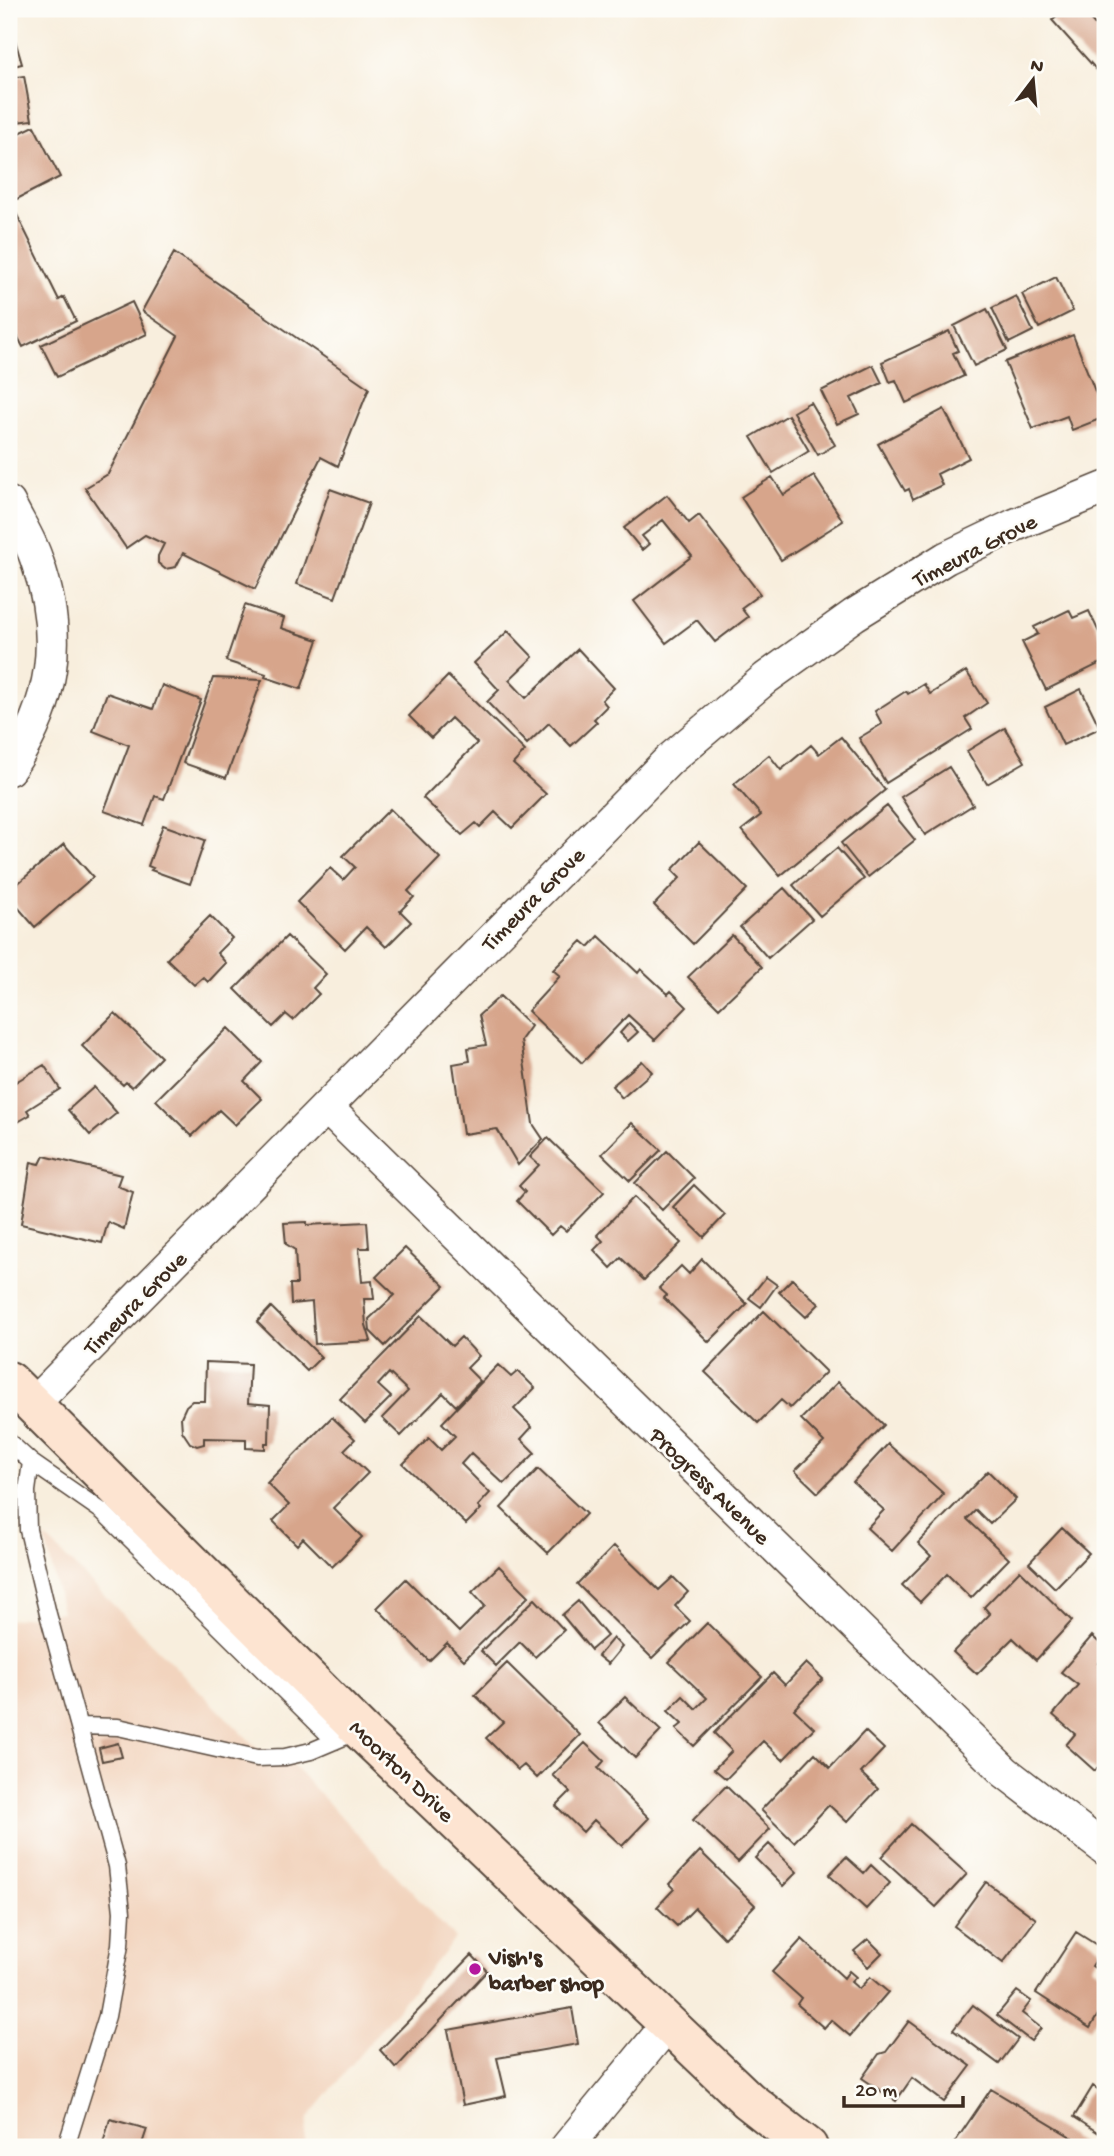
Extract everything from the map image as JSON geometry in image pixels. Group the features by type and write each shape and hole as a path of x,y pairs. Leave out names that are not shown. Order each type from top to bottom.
{"street":[{"name":"Timeura Grove","path":"21,1393 327,1108 669,760 766,678 854,615 946,558 1015,525 1105,488"},
{"path":"9,503 37,561 49,613 52,652 46,697 27,743 9,769"},
{"name":"Progress Avenue","path":"327,1108 1005,1772 1105,1849"},
{"name":"Moorton Drive","path":"21,1393 348,1736 668,2024 748,2100 808,2147"},
{"path":"567,2147 668,2024"}],"lane":[{"path":"9,1442 31,1462 103,1512 348,1736 311,1751 285,1757 257,1758 220,1752 118,1727 80,1726"},
{"path":"31,1462 27,1491 28,1530 48,1614 117,1866 122,1912 120,1945 107,2016 66,2147"}],"shaded area":[{"path":"45,1537 259,1750 289,1761 455,1938 308,2118 304,2147 9,2147 9,1620 62,1612"}],"building":[{"path":"1064,9 1081,9 1098,28 1104,22 1105,72 1102,76 1052,20"},
{"path":"11,26 22,64 9,67 9,27"},
{"path":"24,76 32,120 17,122 16,128 9,131 9,78"},
{"path":"34,126 60,177 9,203 9,171 14,168 9,158 9,138"},
{"path":"16,213 59,300 64,297 76,321 23,347 9,320 9,217"},
{"path":"174,253 369,388 338,466 321,457 255,589 183,553 176,567 165,569 158,563 158,556 164,544 145,535 126,548 85,488 108,474 178,336 142,311"},
{"path":"1056,277 1073,311 1039,328 1022,294"},
{"path":"1016,296 1033,331 1009,343 992,308"},
{"path":"132,302 147,334 57,377 41,345"},
{"path":"987,309 1007,350 974,366 954,326"},
{"path":"949,331 958,351 953,353 964,376 906,403 896,380 890,382 882,362"},
{"path":"1073,335 1105,417 1072,430 1067,416 1033,429 1005,362"},
{"path":"873,365 882,383 851,398 859,414 837,424 821,391"},
{"path":"810,402 835,445 818,455 793,412"},
{"path":"944,409 969,458 937,474 942,485 913,499 909,489 905,491 878,444"},
{"path":"788,415 809,451 773,473 751,437"},
{"path":"814,476 843,521 781,560 741,497 772,477 784,495"},
{"path":"330,489 369,503 335,598 297,584"},
{"path":"667,495 689,523 699,515 760,594 741,608 748,617 715,642 697,620 666,643 634,601 692,556 663,520 642,536 649,544 642,550 624,528"},
{"path":"245,605 284,618 281,628 318,640 301,689 226,661"},
{"path":"1069,610 1073,618 1089,611 1105,645 1105,661 1046,690 1022,642 1038,634 1034,627"},
{"path":"508,631 533,657 509,680 526,698 578,649 614,688 602,700 607,706 594,719 597,722 571,746 549,723 527,744 487,702 499,690 474,663"},
{"path":"966,671 987,703 965,718 972,729 886,783 859,738 882,724 875,711 906,691 908,694 924,684 930,694"},
{"path":"448,676 525,751 513,764 546,794 512,828 495,812 480,827 476,823 462,835 423,798 477,743 451,718 431,738 409,716"},
{"path":"213,678 262,680 226,778 183,763"},
{"path":"162,685 201,700 164,799 155,796 144,825 104,811 129,745 93,731 107,693 153,709"},
{"path":"1081,689 1100,728 1063,745 1045,707"},
{"path":"1005,728 1025,762 987,784 967,751"},
{"path":"841,737 885,790 780,876 742,830 761,815 734,784 769,755 781,770 811,745 819,754"},
{"path":"949,767 973,805 925,835 901,797"},
{"path":"887,806 915,840 868,877 841,843"},
{"path":"390,809 440,858 408,891 414,897 400,911 411,922 386,947 366,927 345,949 297,902 330,868 343,880 355,867 343,856"},
{"path":"163,825 205,840 190,884 151,870 153,868 148,866"},
{"path":"699,842 747,889 693,944 654,905 680,878 672,870"},
{"path":"64,844 93,877 35,927 9,897 9,891"},
{"path":"837,848 864,879 820,916 793,885"},
{"path":"784,888 812,919 768,958 740,927"},
{"path":"210,916 232,938 217,953 226,963 208,982 203,977 194,985 167,959"},
{"path":"732,935 762,967 719,1008 688,977"},
{"path":"287,936 326,974 313,988 319,994 293,1020 286,1014 273,1027 235,989"},
{"path":"599,936 638,973 641,969 668,994 671,991 687,1007 655,1040 628,1015 582,1063 528,1011 560,976 553,970 582,941 589,947"},
{"path":"500,996 531,1026 521,1040 533,1124 543,1139 518,1165 497,1129 463,1134 453,1064 470,1061 468,1048 486,1045 479,1015"},
{"path":"115,1013 161,1057 132,1087 126,1082 123,1085 82,1046"},
{"path":"629,1023 638,1032 628,1041 620,1033"},
{"path":"228,1028 262,1062 244,1081 262,1099 235,1125 219,1110 192,1136 156,1100"},
{"path":"642,1061 652,1072 622,1098 612,1086"},
{"path":"44,1065 60,1089 27,1110 30,1115 9,1127 9,1086"},
{"path":"94,1087 117,1113 90,1135 68,1110"},
{"path":"632,1123 661,1150 630,1181 602,1154"},
{"path":"548,1138 604,1192 566,1231 560,1226 551,1235 517,1201 525,1192 519,1186 539,1165 530,1157"},
{"path":"667,1151 694,1178 662,1210 635,1183"},
{"path":"44,1156 121,1175 117,1186 133,1192 124,1229 108,1222 102,1243 21,1224 31,1162 40,1164"},
{"path":"694,1185 725,1215 704,1237 673,1207"},
{"path":"634,1197 681,1243 644,1280 621,1258 611,1268 594,1250 603,1241 597,1235"},
{"path":"307,1222 307,1225 367,1222 369,1248 359,1248 362,1282 372,1281 374,1299 364,1299 366,1325 371,1341 315,1344 312,1302 291,1304 290,1284 297,1284 295,1250 286,1244 284,1223"},
{"path":"405,1248 445,1286 385,1346 370,1331 369,1319 395,1295 376,1277"},
{"path":"702,1259 747,1304 709,1342 664,1298 667,1295 659,1288 681,1266 689,1274"},
{"path":"766,1277 777,1285 761,1307 749,1298"},
{"path":"792,1279 819,1304 806,1317 779,1292"},
{"path":"271,1307 321,1357 307,1371 257,1322"},
{"path":"764,1311 826,1372 790,1408 781,1400 758,1423 705,1372"},
{"path":"421,1316 452,1346 461,1337 479,1356 467,1368 480,1381 456,1406 443,1393 401,1436 382,1418 408,1391 389,1373 378,1385 391,1397 365,1423 340,1399"},
{"path":"206,1362 250,1364 248,1403 270,1405 269,1443 265,1443 265,1449 246,1448 246,1439 204,1438 204,1444 197,1446 190,1443 182,1431 181,1417 186,1406 192,1401 205,1401"},
{"path":"498,1365 511,1377 518,1371 535,1388 514,1409 532,1427 521,1439 535,1453 504,1484 471,1453 461,1464 490,1493 478,1506 481,1509 466,1524 403,1464 429,1438 441,1450 455,1436 442,1423"},
{"path":"838,1382 884,1425 818,1493 795,1471 824,1442 801,1419"},
{"path":"332,1417 355,1439 344,1450 368,1473 333,1508 362,1537 332,1567 303,1538 297,1545 273,1521 289,1505 267,1483"},
{"path":"888,1444 944,1494 892,1551 867,1528 884,1510 853,1482"},
{"path":"538,1469 586,1514 548,1553 501,1508"},
{"path":"988,1471 1016,1499 990,1524 976,1510 967,1519 1009,1559 971,1598 947,1574 920,1602 902,1585 931,1556 918,1543"},
{"path":"1062,1528 1089,1553 1055,1588 1029,1563"},
{"path":"614,1546 659,1590 673,1577 688,1592 675,1606 690,1621 652,1658 577,1584"},
{"path":"499,1566 529,1596 464,1660 447,1643 429,1661 377,1608 406,1579 459,1632 485,1606 472,1592"},
{"path":"1020,1570 1072,1621 1036,1660 1013,1638 977,1674 953,1652 990,1614 984,1607"},
{"path":"535,1599 564,1630 535,1657 520,1642 496,1666 481,1651"},
{"path":"578,1601 607,1636 591,1650 562,1615"},
{"path":"707,1623 762,1677 694,1746 676,1729 682,1724 668,1711 683,1696 696,1709 707,1698 669,1662"},
{"path":"1092,1636 1105,1648 1105,1654 1098,1663 1105,1669 1105,1759 1095,1771 1066,1745 1075,1734 1053,1715 1078,1685 1061,1672"},
{"path":"613,1638 622,1647 608,1664 598,1656"},
{"path":"507,1663 580,1735 537,1778 524,1765 518,1770 486,1738 503,1722 475,1695"},
{"path":"806,1663 823,1679 794,1709 814,1728 783,1760 763,1741 726,1779 714,1769 732,1751 714,1733 773,1673 785,1685"},
{"path":"625,1697 661,1731 635,1758 599,1723"},
{"path":"865,1731 884,1749 861,1773 878,1789 847,1822 829,1805 794,1842 761,1810 815,1753 830,1768"},
{"path":"118,1743 122,1757 102,1761 99,1748"},
{"path":"585,1743 604,1761 598,1768 649,1818 622,1846 594,1820 583,1832 556,1806 570,1792 553,1775"},
{"path":"726,1786 770,1829 738,1862 693,1820"},
{"path":"911,1824 967,1874 936,1907 881,1857"},
{"path":"769,1844 797,1872 783,1886 755,1858"},
{"path":"700,1851 755,1905 724,1938 695,1908 677,1926 657,1907 674,1889 669,1884"},
{"path":"846,1857 864,1873 871,1865 890,1883 866,1909 829,1875"},
{"path":"986,1882 1036,1919 1003,1963 954,1926"},
{"path":"1076,1932 1103,1949 1092,1966 1105,1975 1105,2003 1090,2028 1036,1993"},
{"path":"802,1939 844,1978 849,1971 856,1977 851,1982 859,1989 870,1977 888,1992 850,2036 831,2020 824,2028 797,2004 801,1998 772,1972"},
{"path":"868,1939 882,1953 868,1967 854,1951"},
{"path":"472,1955 487,1971 396,2068 380,2050"},
{"path":"1017,1991 1031,2001 1022,2013 1041,2028 1031,2041 997,2015"},
{"path":"973,2005 1018,2039 999,2064 953,2030"},
{"path":"572,2008 578,2044 497,2058 506,2096 463,2105 448,2030"},
{"path":"909,2021 971,2066 944,2102 912,2078 896,2101 862,2078 879,2054 886,2052"},
{"path":"1093,2086 1105,2094 1105,2137 1074,2117"},
{"path":"991,2089 1081,2143 1079,2147 956,2147 953,2145"},
{"path":"110,2119 147,2129 141,2147 102,2147"}],"place":[{"name":"Vish's barber shop","path":"475,1969"}]}
